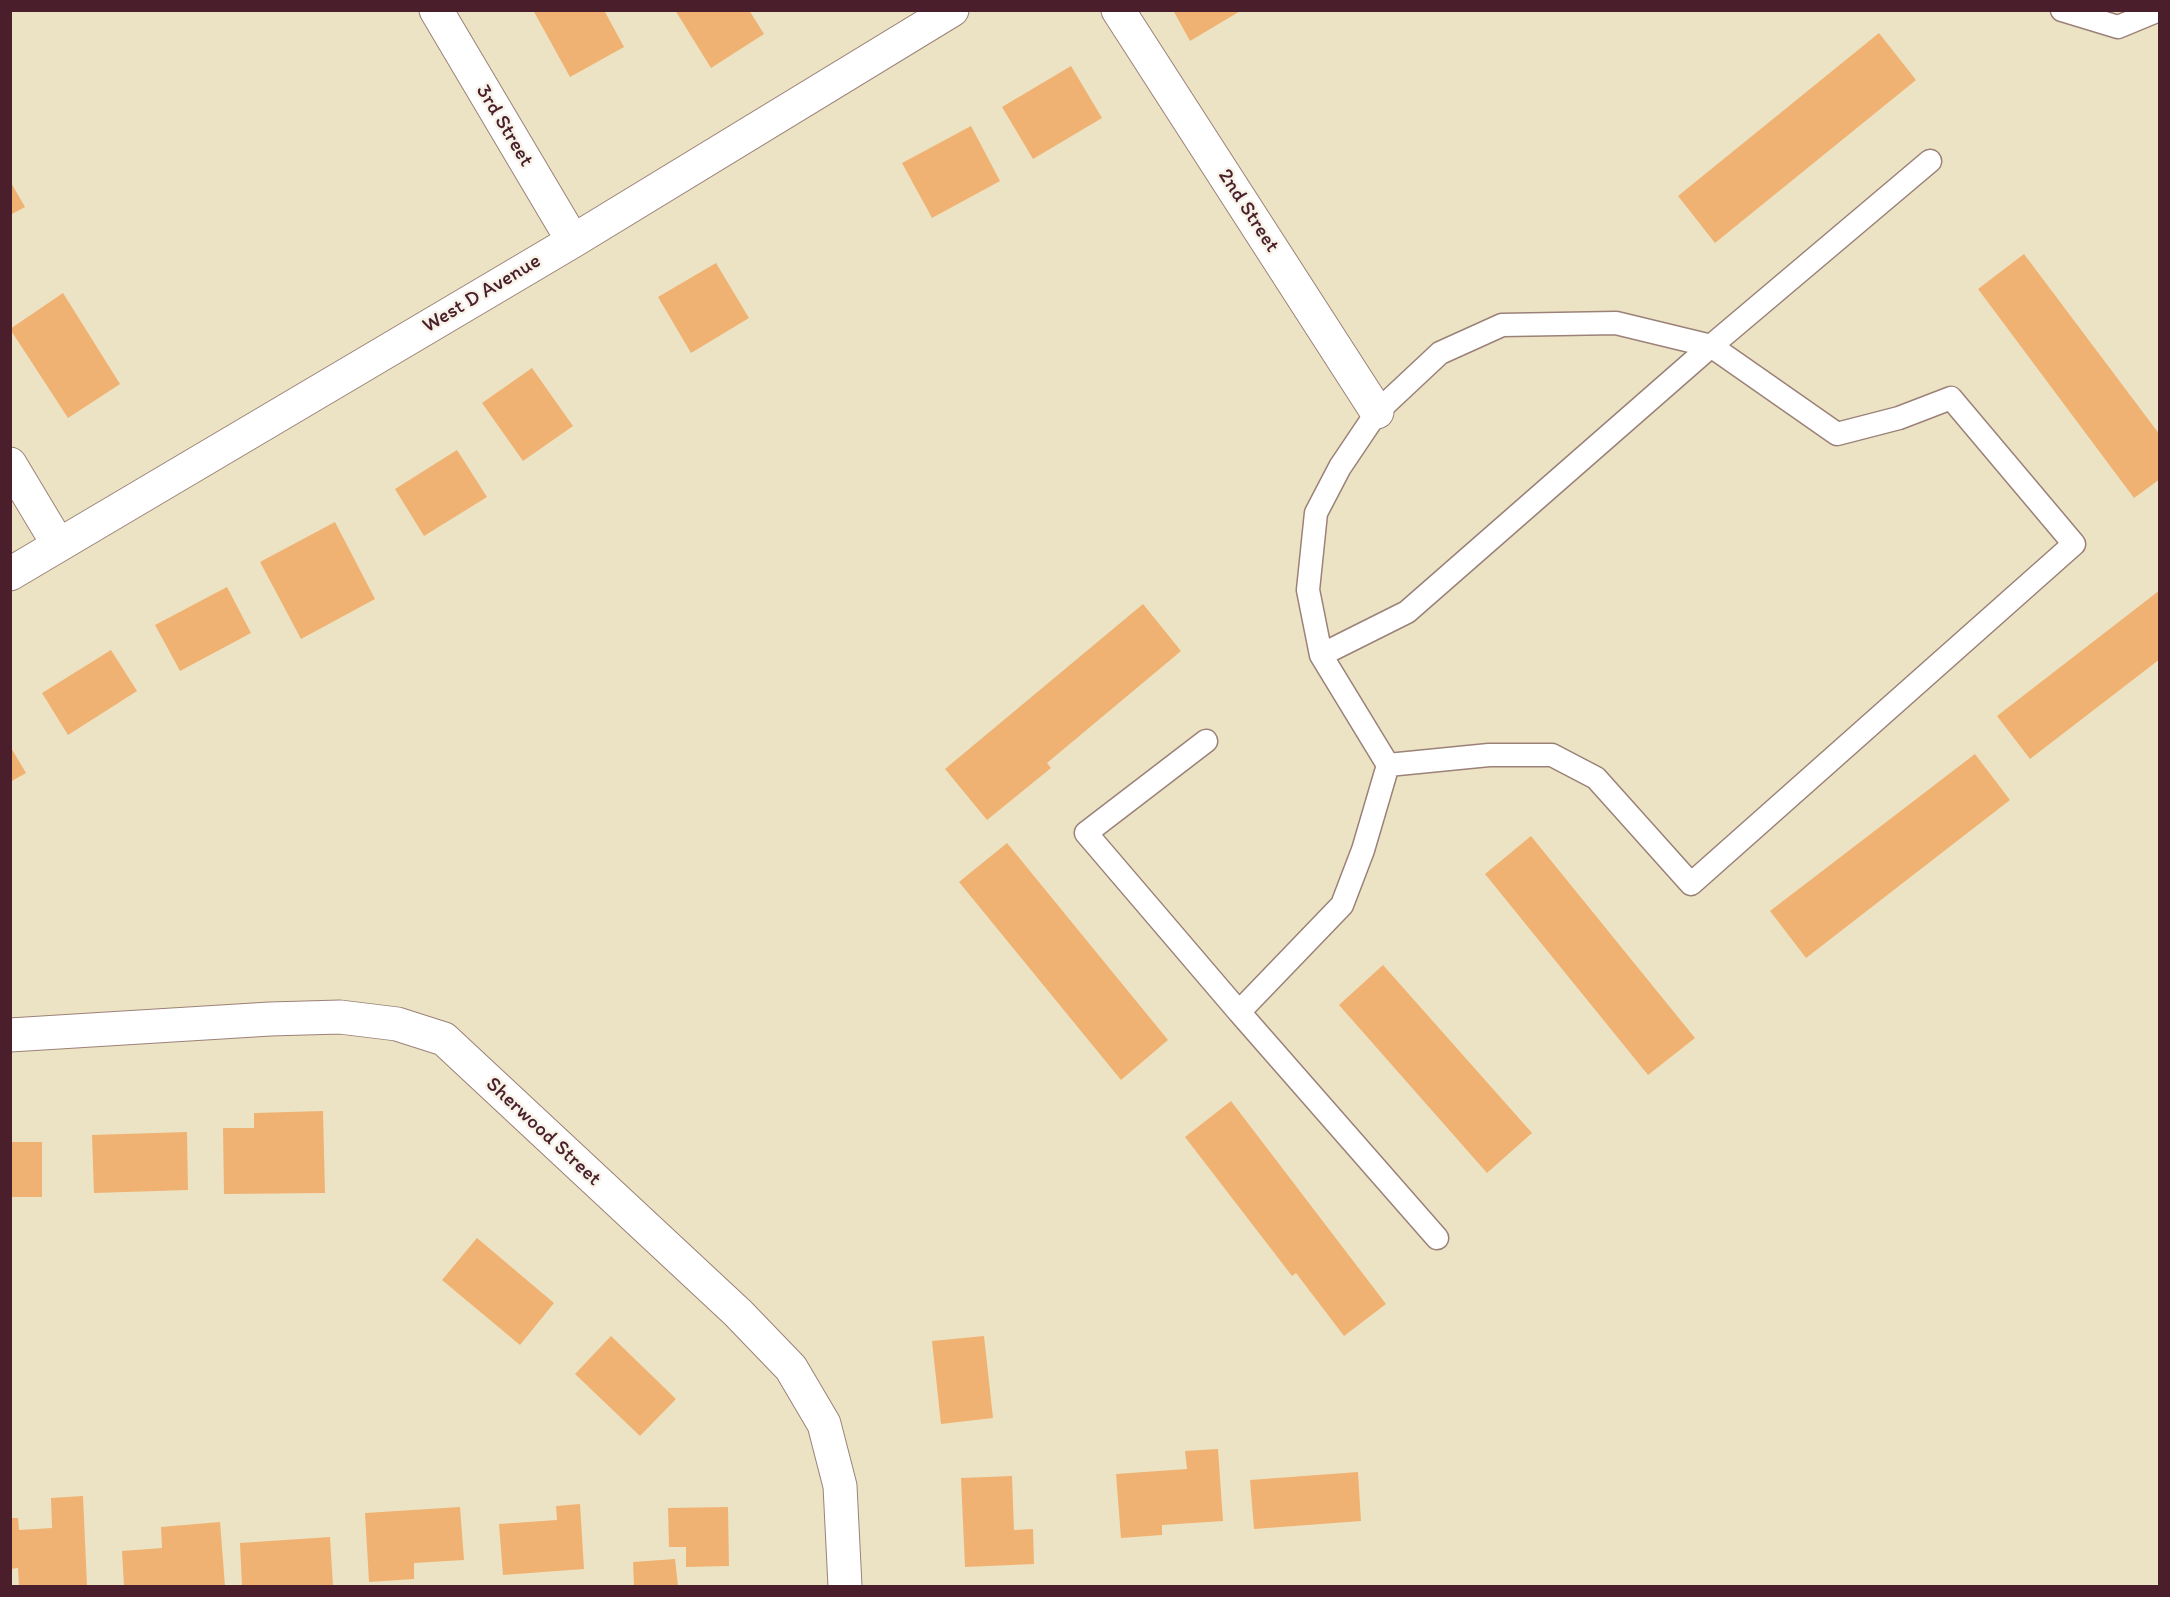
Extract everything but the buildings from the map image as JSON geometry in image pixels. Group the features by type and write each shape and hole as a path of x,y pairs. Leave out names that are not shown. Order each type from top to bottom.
{"street":[{"name":"3rd Street","path":"436,10 573,241"},
{"name":"West D Avenue","path":"10,574 573,241 952,10"},
{"name":"2nd Street","path":"1119,10 1377,412"},
{"path":"10,464 58,544"},
{"name":"Sherwood Street","path":"10,1035 270,1018 340,1017 397,1024 444,1039 738,1313 791,1368 824,1424 840,1486 845,1587"}],"lane":[{"path":"2062,10 2118,27 2159,10"},
{"path":"1321,655 1407,612 1711,346 1930,161"},
{"path":"1239,1012 1342,905 1363,850 1388,765 1321,655 1308,590 1316,513 1340,467 1377,412 1440,353 1502,325 1616,323 1711,346 1837,434 1899,418 1951,398 2074,544 1691,884 1596,778 1551,755 1489,755 1388,765"},
{"path":"1206,741 1086,833 1437,1238"}]}
